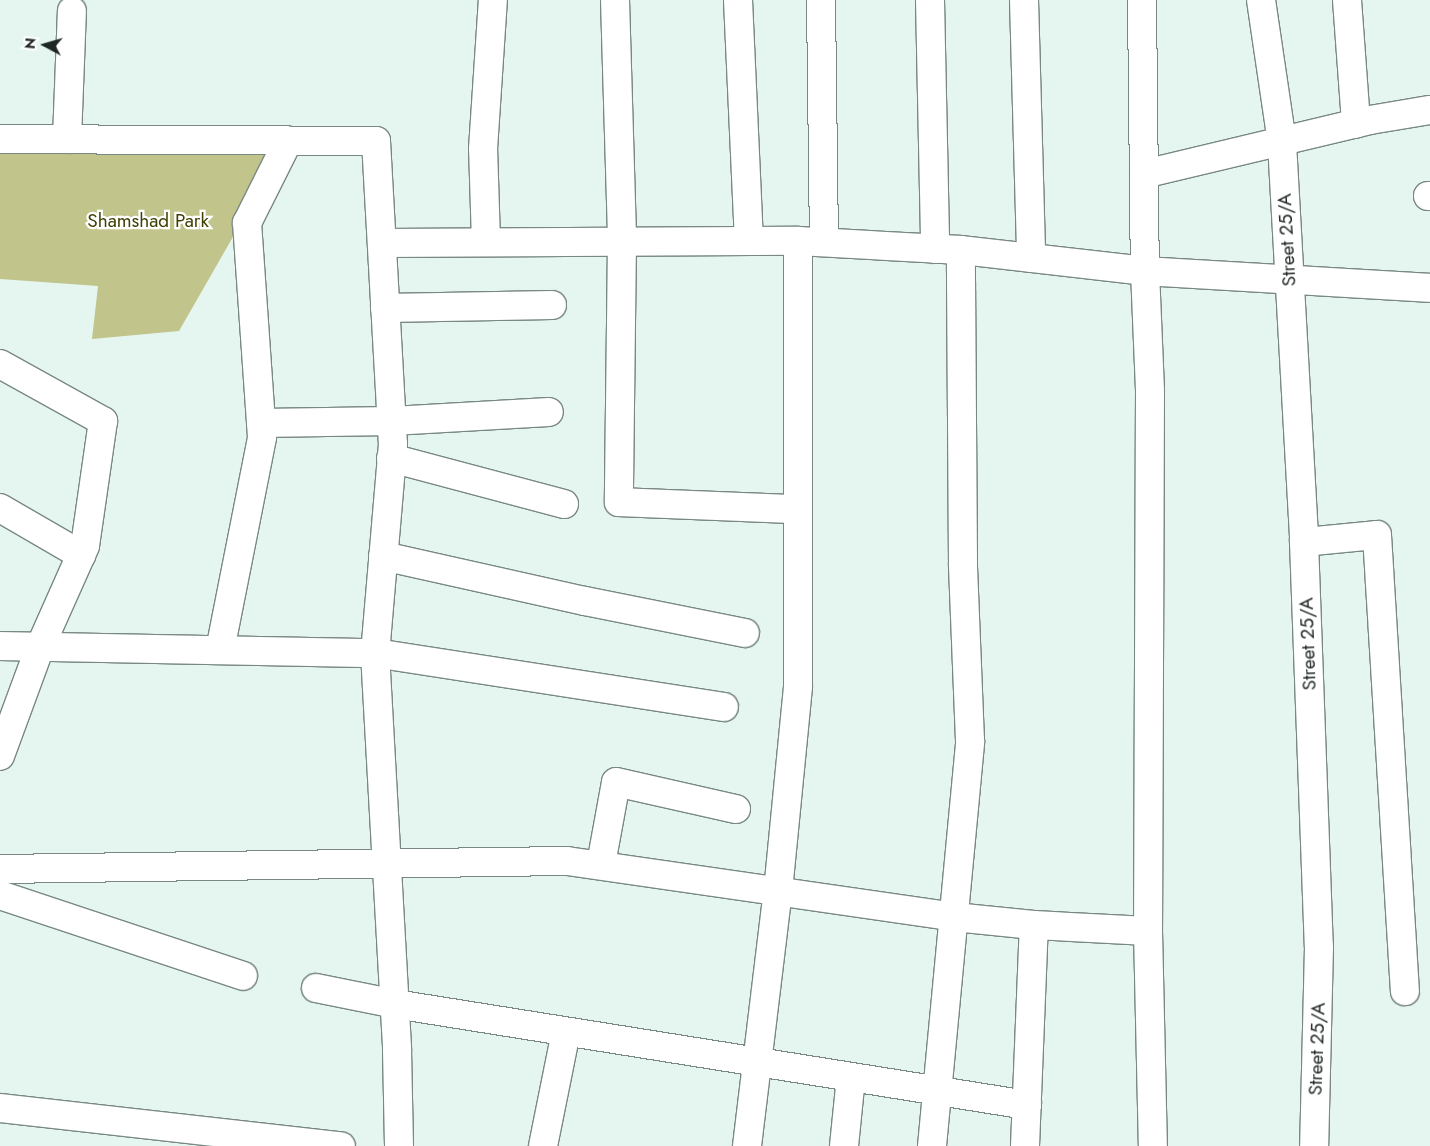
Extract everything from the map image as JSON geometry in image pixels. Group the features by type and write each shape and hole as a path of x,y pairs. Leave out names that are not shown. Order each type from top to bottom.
{"street":[{"path":"486,242 483,149 493,0"},
{"path":"615,0 622,242 619,502 796,509"},
{"path":"738,0 749,241"},
{"path":"747,1146 778,891 798,686 796,509 811,242 821,0"},
{"path":"930,0 948,249 970,741 932,1146"},
{"path":"1024,0 1031,258"},
{"path":"1142,0 1145,271 1150,392 1148,931 1153,1146"},
{"name":"Street 25/A","path":"1261,0 1282,143 1304,542 1319,947 1314,1146"},
{"path":"1347,0 1356,124"},
{"path":"67,139 72,11"},
{"path":"1144,174 1282,143 1356,124 1430,110"},
{"path":"0,139 376,141 392,421 391,458 375,653 394,1004 399,1146"},
{"path":"220,650 262,437 247,223 288,141"},
{"path":"382,243 811,242 948,249 1145,271 1430,288"},
{"path":"385,308 552,305"},
{"path":"0,364 103,421 81,555 40,647 0,756"},
{"path":"261,423 392,421 548,412"},
{"path":"391,458 564,504"},
{"path":"0,508 81,555"},
{"path":"1304,542 1377,535 1405,992"},
{"path":"383,556 585,601 745,633"},
{"path":"0,646 375,653 724,707"},
{"path":"601,864 616,782 736,808"},
{"path":"0,869 386,862 566,861 601,864 954,917 1034,925 1148,931"},
{"path":"0,895 243,976"},
{"path":"1025,1146 1034,925"},
{"path":"316,988 394,1004 1027,1105"},
{"path":"543,1146 566,1032"},
{"path":"844,1146 851,1077"},
{"path":"0,1108 341,1146"}],"green space":[{"name":"Shamshad Park","path":"0,139 288,141 179,331 92,339 98,286 0,279"}]}
